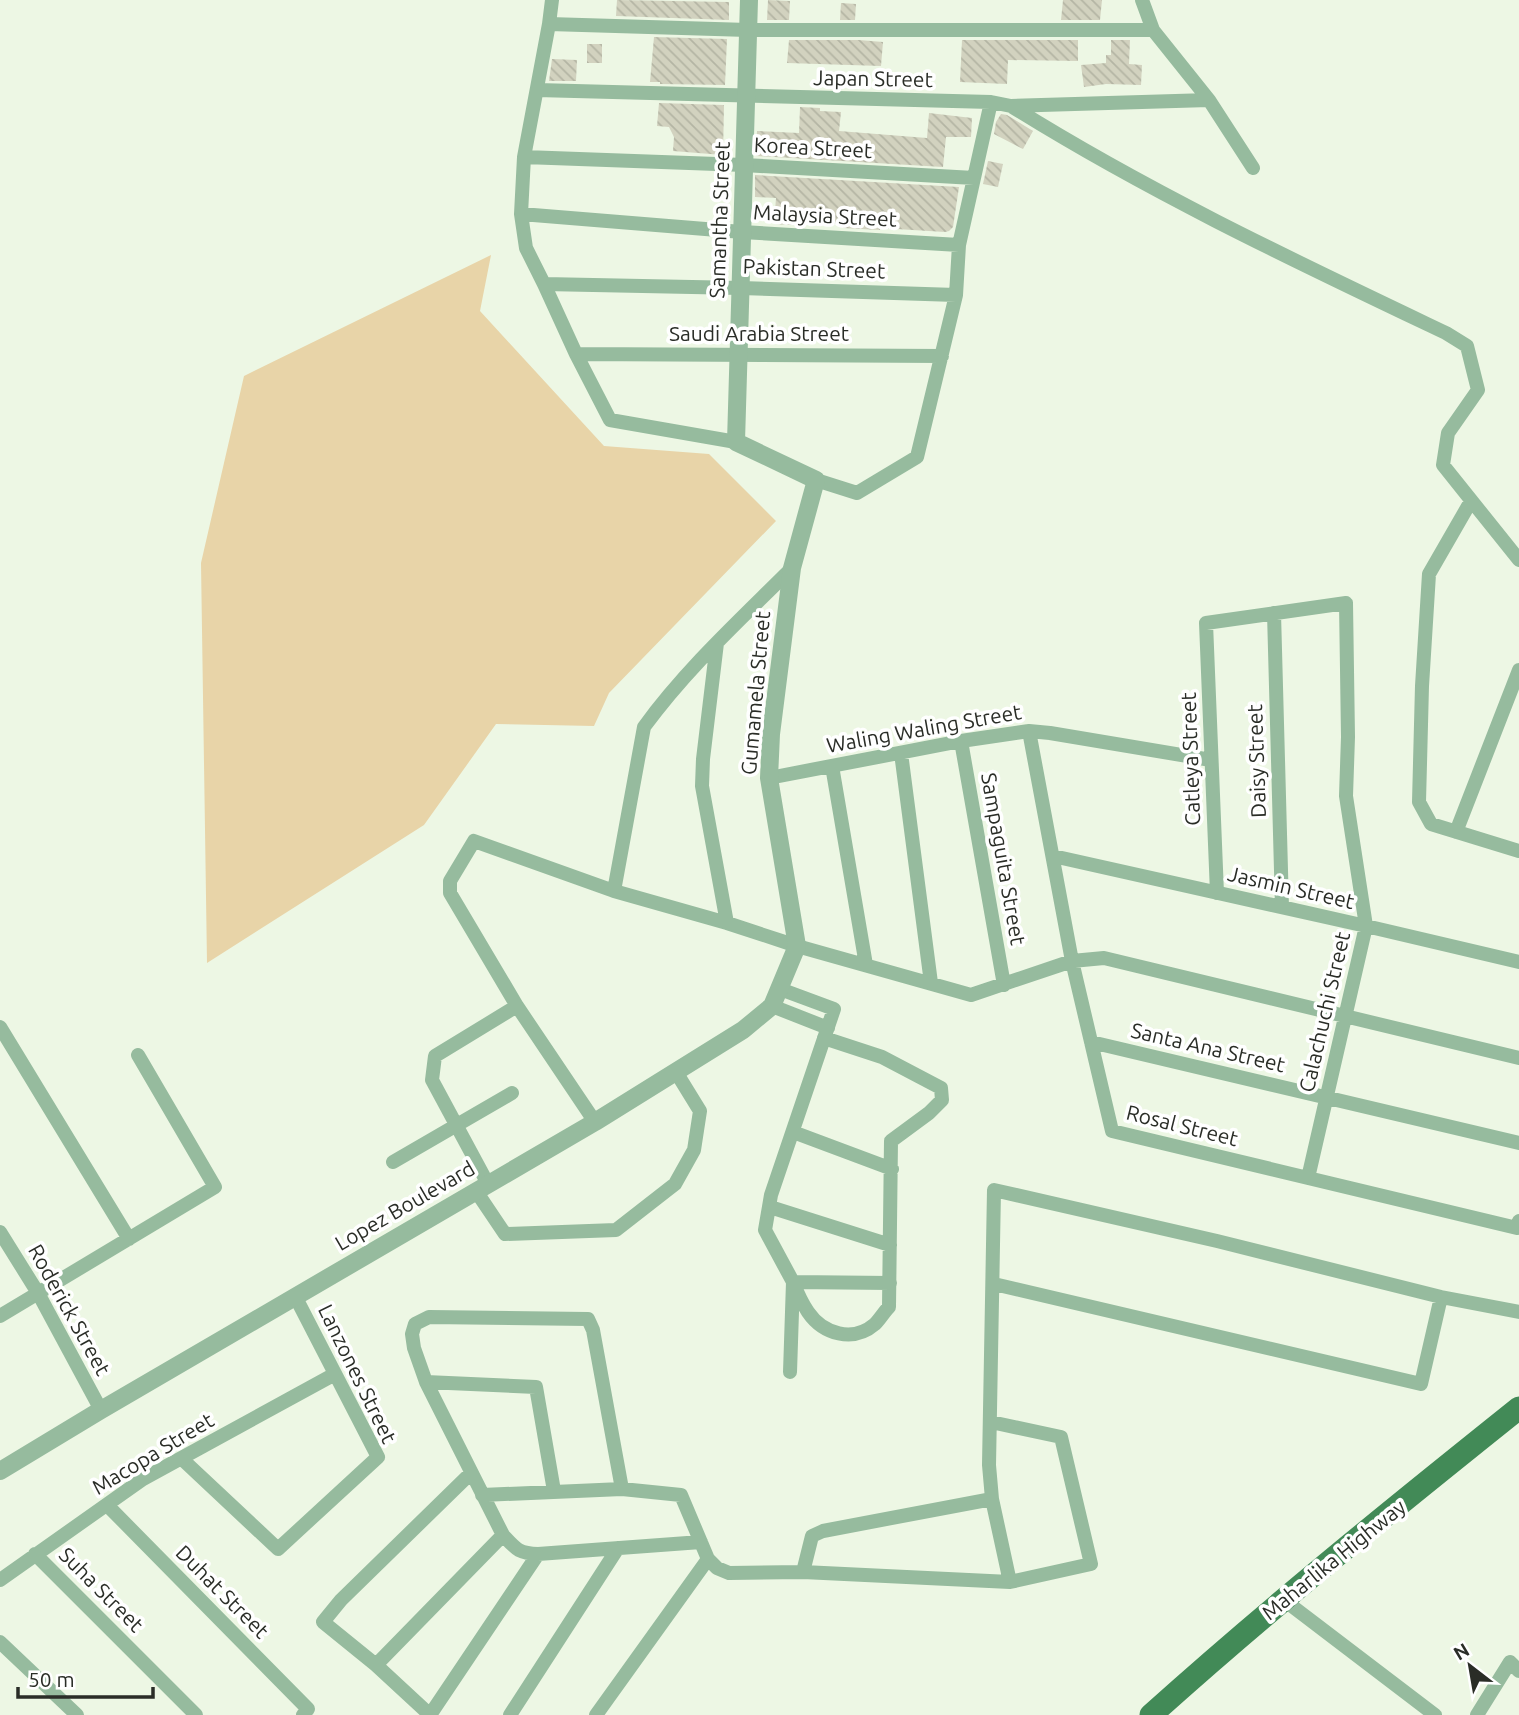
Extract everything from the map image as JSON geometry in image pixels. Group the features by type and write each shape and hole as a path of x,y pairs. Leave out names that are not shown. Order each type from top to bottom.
{"main road":[{"name":"Maharlika Highway","path":"1151,1715 1284,1600 1519,1408"}],"street":[{"path":"552,0 524,157 521,214 526,248 610,420 736,442 816,480 857,493 917,457 956,295 959,244 990,102"},
{"name":"Samantha Street","path":"736,442 749,0"},
{"path":"1142,0 1153,30 1209,100 1253,168"},
{"path":"549,24 748,30 1153,30"},
{"name":"Japan Street","path":"537,90 990,102 1011,106 1209,100"},
{"path":"1011,106 1065,140 1268,248 1434,327 1467,346 1478,390 1448,433 1443,465 1519,560"},
{"name":"Korea Street","path":"524,157 744,164 974,178"},
{"name":"Malaysia Street","path":"521,214 742,232 959,244"},
{"name":"Pakistan Street","path":"544,284 956,295"},
{"name":"Saudi Arabia Street","path":"576,354 942,356"},
{"name":"Gumamela Street","path":"797,946 769,779 771,734 792,568 816,480"},
{"path":"1471,501 1429,574 1419,802 1431,824 1519,851"},
{"path":"614,891 644,727 660,705 717,643 792,568"},
{"name":"Calachuchi Street","path":"1274,613 1346,603 1346,796 1366,926 1308,1178"},
{"name":"Catleya Street","path":"1217,893 1206,623 1274,613"},
{"name":"Daisy Street","path":"1274,613 1282,907"},
{"path":"717,643 702,786 727,923"},
{"path":"1455,832 1519,670"},
{"name":"Waling Waling Street","path":"769,779 961,741 1029,732 1050,733 1211,760"},
{"name":"Rosal Street","path":"1029,732 1072,961 1112,1131 1518,1225"},
{"name":"Sampaguita Street","path":"961,741 1003,985"},
{"path":"901,753 931,983"},
{"path":"832,766 866,965"},
{"path":"595,1122 517,1006 450,893 450,881 474,841 614,891 971,995 1072,961 1104,958 1519,1058"},
{"name":"Jasmin Street","path":"1053,856 1519,962"},
{"name":"Lopez Boulevard","path":"0,1471 595,1122 743,1030 772,1006 797,946"},
{"path":"772,1006 826,1033 882,1057 941,1088 942,1100 891,1141 889,1307 874,1325 855,1335 836,1333 820,1326 807,1311 765,1230 771,1195 793,1132 826,1033 834,1009 780,989"},
{"path":"517,1006 435,1056 432,1080 457,1126 505,1234 616,1230 675,1184 694,1150 700,1111 676,1072"},
{"path":"0,1027 129,1239"},
{"name":"Santa Ana Street","path":"1091,1042 1519,1143"},
{"path":"0,1316 215,1187 138,1055"},
{"path":"393,1162 512,1093"},
{"path":"793,1132 892,1169"},
{"path":"1010,1582 992,1499 989,1465 994,1190 1204,1238 1441,1297 1519,1312"},
{"path":"770,1207 890,1245"},
{"name":"Roderick Street","path":"0,1232 38,1293 101,1410"},
{"path":"793,1282 890,1283"},
{"path":"790,1372 793,1282"},
{"path":"993,1284 1421,1384 1441,1297"},
{"name":"Lanzones Street","path":"182,1459 278,1549 378,1457 295,1296"},
{"path":"622,1489 593,1330 588,1319 429,1317 415,1324 412,1334 414,1348 426,1382 503,1535 516,1549 522,1553 538,1554 701,1542"},
{"name":"Macopa Street","path":"0,1580 143,1479 335,1374"},
{"path":"426,1382 536,1387 554,1491"},
{"path":"482,1495 622,1489 681,1495 708,1559 717,1568 729,1573 803,1572 1010,1582 1091,1564 1061,1437 991,1423"},
{"path":"471,1473 341,1600 323,1622 376,1665 430,1715 538,1554"},
{"path":"803,1572 813,1536 823,1531 992,1499"},
{"name":"Duhat Street","path":"107,1505 305,1712"},
{"path":"376,1665 503,1535"},
{"path":"510,1715 618,1548"},
{"name":"Suha Street","path":"36,1554 196,1715"},
{"path":"596,1715 708,1559"},
{"path":"1284,1600 1435,1715"},
{"path":"0,1643 77,1715"},
{"path":"1477,1715 1510,1662 1519,1671"}],"shaded area":[{"path":"491,255 480,311 604,446 709,454 776,521 609,693 594,726 496,724 424,825 207,963 201,563 244,376"}],"building":[{"path":"617,0 729,2 729,20 616,16"},
{"path":"768,0 790,1 789,20 767,20"},
{"path":"1063,0 1102,0 1100,20 1061,20"},
{"path":"841,3 856,4 855,20 840,20"},
{"path":"654,37 727,39 725,85 650,82"},
{"path":"789,40 883,42 881,66 787,63"},
{"path":"962,40 1078,40 1078,61 1008,60 1007,84 960,82"},
{"path":"1111,40 1130,40 1129,64 1142,65 1141,85 1106,84 1084,87 1081,65 1106,63 1106,55 1111,55"},
{"path":"587,44 602,44 602,63 587,63"},
{"path":"552,59 577,60 576,81 549,81"},
{"path":"659,103 724,105 723,155 673,151 674,137 669,127 657,126"},
{"path":"800,107 841,112 839,131 927,138 929,113 972,118 971,137 946,137 943,167 756,156 757,131 799,133"},
{"path":"1001,114 1033,131 1023,149 994,134"},
{"path":"988,161 1003,164 998,187 983,184"},
{"path":"755,175 959,187 953,227 945,232 880,230 843,228 844,225 829,221 793,219 792,225 774,224 776,198 755,197"}]}
